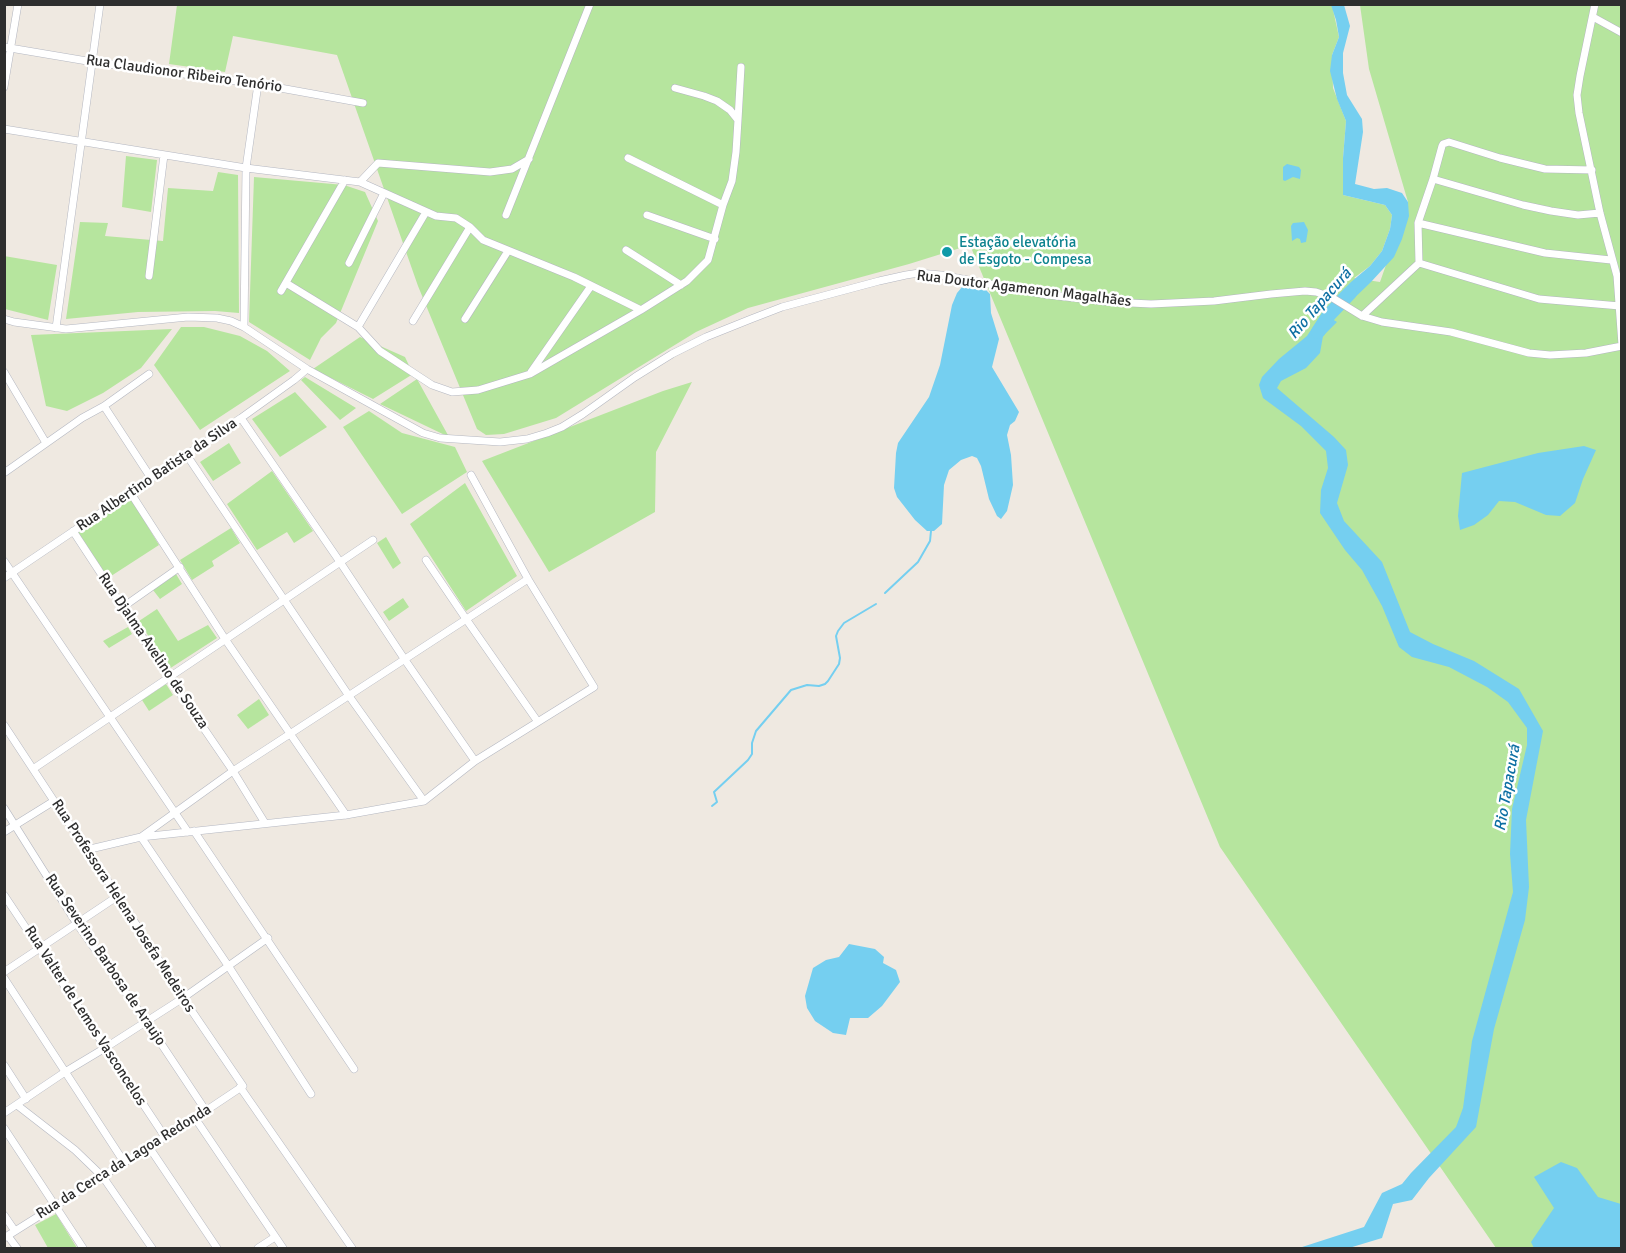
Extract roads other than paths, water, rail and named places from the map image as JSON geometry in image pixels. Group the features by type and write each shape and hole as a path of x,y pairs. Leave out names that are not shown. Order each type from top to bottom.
{"street":[{"path":"4,87 8,47 18,4"},
{"path":"56,328 100,4"},
{"path":"506,215 590,4"},
{"path":"1362,316 1382,322 1450,332 1529,353 1577,354 1622,345 1619,278 1611,260 1600,213 1577,95 1595,4"},
{"path":"1593,17 1622,33"},
{"name":"Rua Claudionor Ribeiro Tenório","path":"8,47 93,62 258,84 363,103"},
{"path":"286,283 358,327 380,351 432,385 452,392 478,390 530,374 681,285 708,260 732,181 741,68"},
{"path":"244,327 246,168 258,84"},
{"path":"675,88 717,101 730,110 738,120"},
{"path":"4,129 246,168 360,182 436,216 456,218 470,227 483,240 563,273 641,310"},
{"path":"1362,316 1419,263 1418,223 1442,146 1449,142 1545,169 1592,170"},
{"path":"149,276 164,155"},
{"path":"628,158 723,205"},
{"path":"360,182 378,163 490,172 512,169 529,159"},
{"path":"1433,178 1551,211 1578,215 1600,213"},
{"path":"281,291 345,180"},
{"path":"349,263 384,193"},
{"path":"358,327 426,212"},
{"path":"647,215 715,239"},
{"path":"1418,223 1545,253 1611,260"},
{"path":"413,321 470,227"},
{"path":"626,250 681,285"},
{"path":"465,319 508,251"},
{"path":"1419,263 1539,299 1620,306"},
{"name":"Rua Doutor Agamenon Magalhães","path":"4,319 56,328 82,328 188,317 217,318 244,327 307,369 423,433 440,438 500,442 527,439 562,427 672,354 751,318 782,307 919,273 1048,295 1150,304 1214,301 1305,291 1324,294 1362,316"},
{"path":"530,374 591,286"},
{"name":"Rua Albertino Batista da Silva","path":"4,578 241,418 307,369"},
{"path":"4,372 46,443"},
{"path":"4,473 149,374"},
{"path":"104,406 151,478"},
{"path":"241,418 476,761"},
{"path":"186,453 349,696 424,801"},
{"path":"86,850 141,837 346,815 424,801 476,761 594,687 528,579 471,475"},
{"path":"130,492 225,639 346,815"},
{"name":"Rua Djalma Avelino de Souza","path":"73,531 233,771 265,823"},
{"path":"33,769 373,540"},
{"path":"426,560 538,722"},
{"path":"4,561 175,812 268,938 354,1069"},
{"path":"123,607 180,567"},
{"path":"141,837 233,771 528,579"},
{"name":"Rua Professora Helena Josefa Medeiros","path":"4,724 183,998 352,1248"},
{"path":"4,832 54,801"},
{"name":"Rua Severino Barbosa de Araujo","path":"4,808 77,924 206,1111"},
{"path":"141,837 311,1094"},
{"name":"Rua Valter de Lemos Vasconcelos","path":"4,895 165,1137"},
{"path":"4,972 118,896"},
{"path":"5,1111 183,998 268,938"},
{"path":"4,978 124,1162"},
{"path":"4,1065 26,1099"},
{"name":"Rua da Cerca da Lagoa Redonda","path":"6,1237 242,1086"},
{"path":"17,1105 60,1137 103,1177 152,1248"},
{"path":"195,1118 283,1248"},
{"path":"4,1128 83,1248"},
{"path":"149,1147 216,1248"},
{"path":"4,1215 15,1231"},
{"path":"6,1237 17,1248"},
{"path":"258,1248 275,1237"}],"water":[{"path":"1331,5 1344,5 1350,26 1343,53 1343,73 1347,95 1362,119 1363,132 1355,184 1374,189 1387,188 1402,193 1408,202 1409,216 1394,257 1347,305 1336,297 1370,266 1382,251 1390,229 1392,215 1385,205 1343,195 1346,121 1337,99 1330,71 1332,55 1339,37"},
{"path":"1287,164 1299,167 1300,179 1293,177 1283,180 1283,167"},
{"path":"1304,222 1308,230 1306,242 1301,243 1297,238 1292,241 1291,226 1293,223"},
{"path":"962,287 985,289 990,294 991,313 999,339 992,367 1019,412 1015,421 1010,425 1007,435 1013,485 1007,511 1001,519 997,516 989,499 977,458 972,456 961,460 949,470 944,485 942,524 934,531 927,531 897,497 894,488 896,453 898,443 929,397 940,365 952,305"},
{"path":"1322,313 1337,322 1323,336 1320,353 1306,368 1281,381 1277,388 1346,450 1348,465 1337,503 1344,521 1382,562 1410,632 1474,661 1519,689 1543,731 1526,820 1529,887 1525,920 1494,1029 1476,1127 1412,1200 1393,1204 1382,1238 1349,1248 1299,1248 1364,1227 1382,1193 1402,1184 1456,1127 1463,1108 1472,1041 1513,892 1510,854 1512,809 1527,745 1527,728 1508,702 1487,687 1449,667 1412,657 1399,647 1382,606 1362,570 1345,550 1320,513 1321,490 1328,468 1326,451 1301,426 1263,398 1259,385 1262,377 1279,359 1307,336"},
{"path":"1584,446 1596,450 1575,503 1560,516 1546,515 1515,502 1499,501 1488,515 1474,525 1460,530 1458,516 1462,473 1538,453"},
{"path":"849,944 875,949 884,957 883,963 896,970 900,982 882,1006 868,1018 850,1018 846,1035 833,1033 815,1021 807,1008 805,996 813,968 826,960 839,957"},
{"path":"1561,1162 1577,1168 1598,1197 1621,1204 1621,1248 1534,1248 1531,1242 1554,1208 1534,1177"}],"waterway":[{"name":"Rio Tapacurá","path":"1318,332 1329,315 1350,293"},
{"path":"885,593 918,562 930,541 931,531"},
{"path":"712,806 717,802 714,792 752,754 752,743 756,731 791,690 807,685 819,686 828,681 839,664 836,636 838,631 844,623 876,604"}],"place":[{"name":"Estação elevatória de Esgoto - Compesa","path":"947,252"}]}
